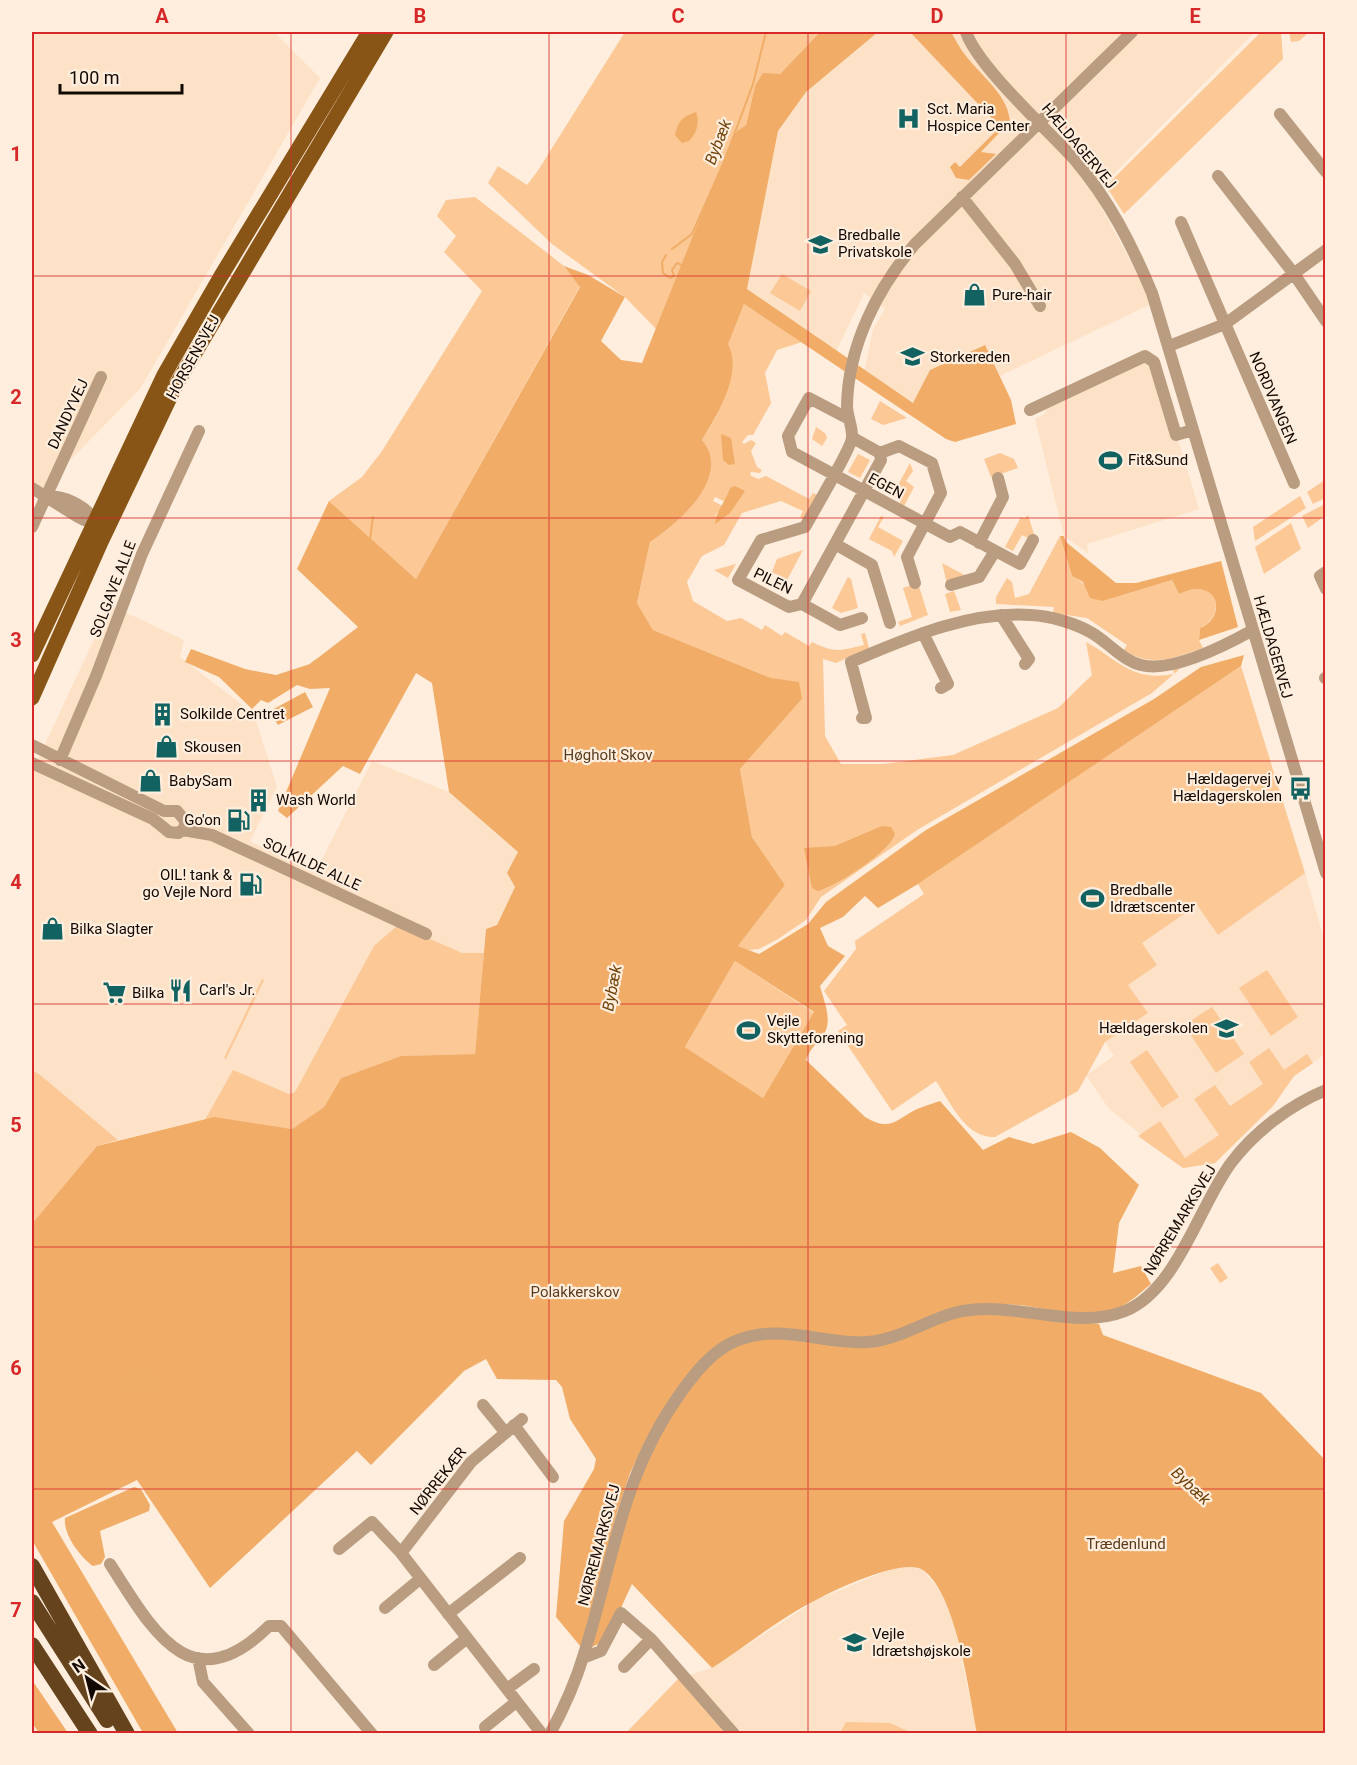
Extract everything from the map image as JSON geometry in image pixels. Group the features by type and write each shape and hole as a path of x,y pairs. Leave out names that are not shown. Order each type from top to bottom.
{"highway":[{"path":"32,1566 127,1734"},
{"path":"32,1602 116,1734"},
{"path":"32,1645 90,1734"},
{"path":"32,1665 79,1734"}],"main road":[{"name":"HORSENSVEJ","path":"32,667 33,652 91,515 141,420 197,316 369,32"},
{"name":"HORSENSVEJ","path":"32,698 61,629 176,385 386,32"},
{"path":"91,515 109,525"},
{"path":"61,629 66,604 99,527 91,515"}],"street":[{"name":"HÆLDAGERVEJ","path":"966,32 986,63 1096,187 1120,222 1152,293 1253,630 1322,847 1326,873"},
{"path":"833,474 852,438 848,406 851,377 861,332 885,282 915,244 1132,32"},
{"path":"1280,114 1326,172"},
{"path":"1218,176 1294,274 1326,321"},
{"path":"962,197 1015,264 1040,306"},
{"name":"NORDVANGEN","path":"1181,222 1294,483"},
{"path":"1169,346 1225,324 1326,250"},
{"path":"1030,410 1146,356 1154,362 1176,435 1193,430"},
{"name":"DANDYVEJ","path":"32,527 101,377"},
{"name":"EGEN","path":"849,419 809,398 788,436 792,452 950,537 960,532 1020,564 1033,540"},
{"name":"SOLGAVE ALLE","path":"60,760 96,676 142,554 199,430"},
{"path":"852,438 880,453 899,446 932,463 941,493 907,557 915,583"},
{"path":"862,618 840,626 802,604 881,460 880,453"},
{"name":"PILEN","path":"802,604 789,607 738,580 761,540 805,527 833,474"},
{"path":"979,543 1004,497 998,478"},
{"path":"32,488 46,496 54,505 78,518 84,520 91,515"},
{"path":"835,544 872,565 890,623"},
{"path":"951,585 980,577 995,551"},
{"path":"1326,572 1320,576 1326,589"},
{"path":"862,718 866,718 851,662 952,624 1000,615 1052,618 1091,633 1127,659 1150,666 1176,663 1253,630"},
{"path":"1000,615 1029,659 1024,664"},
{"path":"923,633 948,684 941,688"},
{"name":"SOLKILDE ALLE","path":"32,745 164,811 177,811 184,826 212,835 426,934"},
{"name":"SOLKILDE ALLE","path":"32,763 153,819 169,832 178,833 184,826"},
{"name":"NØRREMARKSVEJ","path":"550,1734 583,1658 619,1519 640,1462 662,1418 690,1379 715,1354 730,1343 758,1334 776,1333 868,1342 887,1338 954,1313 977,1309 1004,1308 1086,1318 1125,1311 1145,1301 1161,1282 1232,1161 1273,1121 1302,1101 1326,1090"},
{"path":"483,1405 513,1426 553,1477"},
{"name":"NØRREKÆR","path":"401,1553 471,1462 513,1426"},
{"path":"339,1549 372,1522 401,1553 542,1734"},
{"path":"448,1614 520,1558"},
{"path":"110,1564 153,1630 174,1649 198,1658 227,1657 251,1644 269,1626 281,1626 372,1734"},
{"path":"385,1608 420,1579"},
{"path":"583,1658 601,1651 621,1613 651,1639 735,1734"},
{"path":"434,1665 467,1638"},
{"path":"624,1666 651,1639"},
{"path":"198,1658 203,1682 249,1734"},
{"path":"507,1689 534,1669"},
{"path":"485,1727 516,1702"}],"shaded area":[{"path":"32,32 274,32 320,78 140,389 32,499"},
{"path":"625,32 820,32 780,74 755,86 746,125 734,133 656,329 625,297 552,244 488,183 498,166 527,185"},
{"path":"878,32 1255,32 1094,194 1136,271 1151,304 1000,376 984,345 930,370 914,403 864,372 873,329 885,309 864,293 836,352 747,289 778,131 806,92"},
{"path":"1261,32 1281,32 1283,59 1124,214 1106,186"},
{"path":"1289,32 1309,32 1299,41 1291,42"},
{"path":"696,112 698,123 696,131 689,141 682,143 675,135 678,126 684,118"},
{"path":"475,197 564,266 580,286 416,579 329,501 362,477 382,451 482,291 444,252 456,236 437,216 446,200"},
{"path":"782,274 811,291 800,311 770,293"},
{"path":"744,304 802,342 777,350 765,373 771,403 753,435 748,435 742,442 744,444 751,440 756,443 751,451 757,467 762,470 760,473 751,472 750,475 758,479 766,476 809,499 813,493 817,495 803,519 800,517 803,511 781,501 742,513 724,545 702,556 687,582 693,601 727,621 741,618 762,630 765,625 782,636 785,632 809,646 812,642 832,649 843,650 856,647 864,645 861,634 865,633 869,648 836,663 823,659 825,736 841,764 883,764 953,755 1058,708 1092,675 1086,642 1136,672 1159,676 1174,674 1152,693 917,830 821,897 806,920 759,949 748,950 738,946 785,885 752,837 740,769 802,699 771,678 653,630 637,603 650,542 687,511 707,483 711,468 710,454 702,440 721,406 730,381 732,368 727,344","holes":["730,488 730,513 715,516 723,506 713,501 715,497 726,502"]},
{"path":"1143,362 1150,368 1170,432 1179,443 1199,509 1087,544 1088,553 1064,536 1035,419 1046,413 1045,408"},
{"path":"880,401 907,418 883,425 871,419"},
{"path":"816,427 825,433 827,438 822,446 812,439"},
{"path":"1000,453 1014,459 1018,468 991,477 984,459"},
{"path":"858,454 870,460 860,478 848,472"},
{"path":"910,463 913,471 906,481 914,487 904,506 899,505 901,500 892,496"},
{"path":"1325,480 1325,498 1313,504 1307,492"},
{"path":"1300,496 1306,508 1255,541 1253,527"},
{"path":"1325,504 1325,516 1308,528 1302,516"},
{"path":"1028,515 1035,537 1030,539 1022,535 1013,551 1005,547 1021,517 1024,519"},
{"path":"881,516 884,517 878,527 903,541 894,557 892,551 869,539"},
{"path":"1291,523 1301,549 1264,574 1255,547"},
{"path":"1060,536 1072,576 1103,601 1172,580 1179,594 1198,589 1212,594 1216,606 1215,612 1212,619 1200,628 1199,640 1203,648 1163,660 1143,659 1124,650 1127,645 1087,618 1053,613 1054,607 996,604 996,597 1007,578 1012,582 1015,598 1029,594"},
{"path":"803,550 787,580 772,572 777,559"},
{"path":"942,563 968,577 947,584"},
{"path":"736,564 728,578 714,570"},
{"path":"848,577 851,579 858,608 841,613 832,608"},
{"path":"918,583 928,615 900,626 898,622 912,617 903,588"},
{"path":"954,591 961,610 950,612 945,594"},
{"path":"110,605 184,640 180,657 254,714 277,787 250,841 315,873 372,761 449,792 518,852 507,873 515,887 497,925 486,929 475,1054 341,1078 214,1117 118,1140 32,1084 32,772"},
{"path":"1183,666 1174,674 1173,668"},
{"name":"Bredballe Idrætscenter","path":"1241,666 1305,873 1218,935 1197,905 1142,943 1157,965 1128,985 1148,1013 1105,1042 1078,1091 995,1137 984,1136 967,1126 953,1109 936,1081 892,1111 838,1031 847,1025 824,991 856,949 855,941 924,894 918,884"},
{"path":"305,692 313,707 278,725 270,711"},
{"path":"882,826 891,827 895,834 873,859 837,883 818,891 812,888 804,848 835,846"},
{"name":"Hældagerskolen","path":"1305,873 1325,942 1325,1054 1294,1076 1273,1106 1215,1163 1183,1168 1109,1109 1086,1075 1114,1056 1105,1042 1148,1013 1128,985 1141,943 1197,905 1218,935"},
{"path":"398,925 462,953 484,953 475,1054 401,1056 341,1078 324,1107 292,1129 205,1120 233,1070 289,1094 295,1092 374,946"},
{"name":"Vejle Skytteforening","path":"735,961 814,1013 763,1098 685,1047"},
{"path":"1267,970 1298,1017 1271,1036 1239,988"},
{"path":"262,979 264,980 226,1059 224,1058"},
{"path":"1212,1007 1244,1054 1216,1073 1184,1025"},
{"path":"1269,1048 1284,1070 1307,1054 1313,1063 1294,1076 1273,1106 1215,1163 1183,1168 1138,1136 1160,1121 1185,1158 1219,1135 1194,1099 1215,1085 1230,1106 1263,1084 1249,1062"},
{"path":"1147,1050 1179,1097 1162,1108 1130,1062"},
{"path":"32,1070 118,1140 97,1146 32,1225"},
{"path":"1218,1263 1228,1278 1220,1283 1210,1268"},
{"path":"156,1368 162,1392 157,1396 120,1392 122,1371"},
{"path":"134,1487 141,1489 150,1505 149,1511 100,1531 105,1557 101,1564 93,1566 73,1545 65,1518"},
{"name":"Vejle Idrætshøjskole","path":"909,1566 923,1570 941,1592 953,1618 977,1733 625,1734 679,1678 712,1668 816,1600 893,1568"},
{"path":"679,1678 729,1734 625,1734"},
{"path":"846,1722 890,1723 912,1733 840,1733"}],"green space":[{"name":"Høgholt Skov","path":"820,32 878,32 806,92 778,131 747,289 913,403 930,370 985,345 1011,400 1016,424 955,442 946,439 744,304 728,344 733,368 727,394 702,440 710,454 711,468 707,483 687,511 650,542 637,603 653,630 771,678 799,682 802,699 740,769 752,837 785,885 738,946 759,954 808,924 826,902 926,830 1154,699 1201,667 1244,655 1241,666 918,884 878,908 865,896 843,917 820,928 828,946 845,956 820,986 828,1018 826,1031 806,1060 865,1117 881,1124 892,1123 917,1109 940,1101 983,1150 1009,1137 1033,1144 1071,1132 1100,1148 1139,1185 1119,1223 1113,1273 1141,1266 1151,1284 1122,1306 1101,1314 1076,1314 1004,1304 959,1313 910,1329 877,1336 843,1337 772,1330 738,1335 722,1342 644,1444 630,1473 617,1512 581,1647 556,1617 564,1521 594,1469 596,1459 570,1419 562,1387 556,1380 497,1379 486,1359 464,1371 371,1465 357,1451 210,1588 137,1480 52,1522 178,1733 143,1733 32,1540 32,1224 97,1146 214,1117 292,1129 324,1107 341,1078 401,1056 475,1054 486,929 497,925 515,887 507,873 518,852 449,792 432,683 416,673 360,774 343,766 287,818 278,811 330,688 310,689 297,685 268,703 261,700 252,709 219,677 185,662 191,649 245,669 276,675 310,664 358,627 297,569 329,501 416,579 580,287 564,266 588,275 625,297 601,341 621,360 642,363 734,133 746,125 755,86 763,73 780,74","holes":["735,961 814,1012 763,1098 685,1047"]},
{"path":"910,32 951,32 964,53 995,89 1006,107 1010,127 999,133 981,152 996,154 969,180 956,178 950,167 955,162 960,167 1000,127"},
{"path":"721,434 731,438 735,464 729,465 723,460"},
{"path":"735,486 745,491 730,513 715,524 730,488"},
{"path":"1060,536 1064,536 1066,542 1116,583 1136,583 1221,561 1238,627 1199,640 1200,628 1212,619 1215,612 1215,600 1211,594 1197,589 1179,594 1172,580 1103,601 1090,598 1083,582 1072,576"},
{"name":"Trædenlund","path":"998,1312 1099,1324 1103,1335 1261,1393 1325,1460 1325,1733 977,1733 960,1646 945,1600 935,1582 923,1570 914,1567 870,1576 826,1595 789,1615 712,1668 632,1584 606,1640 592,1647 624,1517 664,1423 708,1366 736,1344 763,1337 837,1345 964,1315"},
{"path":"32,1680 68,1733 39,1733 32,1723"}],"waterway":[{"name":"Bybæk","path":"672,249 692,234 724,162 753,84 766,32"},
{"name":"Bybæk","path":"664,343 680,312 683,298 690,293 688,287 692,277 686,267 677,263 672,270 674,276 670,278 663,273 662,262 666,255"},
{"name":"Bybæk","path":"604,451 628,410 637,406 655,355"},
{"name":"Bybæk","path":"523,640 526,638 543,578 527,556 537,546 541,531 547,526 551,507 560,499 566,482 564,469 567,464 587,465 596,457"},
{"path":"373,517 366,570 386,613 382,631"},
{"path":"198,653 215,662 244,693 255,699 291,681 315,661 347,651 375,631 425,631 460,622 467,624 483,639 481,655 495,674"},
{"name":"Bybæk","path":"518,644 492,682 519,705 533,724"},
{"name":"Bybæk","path":"538,731 566,763 595,775 632,785 642,793 673,796 678,793 684,796 703,861 702,871 715,882 711,891 705,896 688,897 675,906 657,938 639,944 630,959 622,1012 617,1022 622,1038 617,1065 631,1089 625,1120 637,1127 649,1150 654,1151 675,1137 679,1141 678,1150 694,1170 713,1187 716,1202 724,1216 754,1244 765,1262 768,1274 797,1296 835,1306"},
{"path":"611,1188 616,1187 620,1181 616,1164 634,1173 648,1151"},
{"path":"574,1194 586,1187 602,1190"},
{"path":"198,1367 222,1360 243,1370 258,1370 274,1366 303,1352 310,1356 319,1351 323,1344 340,1338 363,1350 391,1318 387,1312 380,1310 384,1293 387,1290 392,1294 407,1294 409,1291 406,1283 413,1274 423,1288 432,1290 490,1259 513,1255 527,1229 549,1210 566,1200"},
{"path":"32,1355 75,1352 123,1372"},
{"name":"Bybæk","path":"822,1373 827,1382 853,1389 858,1404 865,1405 887,1391 896,1392 899,1409 904,1413 944,1420 1007,1469 1043,1476 1062,1491 1083,1496 1097,1480 1118,1483 1128,1474 1133,1463 1165,1476 1182,1490 1205,1516 1237,1520 1248,1556 1244,1573 1254,1612 1246,1629 1213,1652 1214,1660 1227,1682 1220,1694 1225,1734"}],"place":[{"name":"Sct. Maria Hospice Center","path":"909,118"},
{"name":"Bredballe Privatskole","path":"820,244"},
{"name":"Pure-hair","path":"974,295"},
{"name":"Storkereden","path":"912,357"},
{"name":"Fit&Sund","path":"1110,460"},
{"name":"Solkilde Centret","path":"162,714"},
{"name":"Skousen","path":"166,747"},
{"name":"BabySam","path":"151,781"},
{"name":"Hældagervej v Hældagerskolen","path":"1300,788"},
{"name":"Wash World","path":"258,800"},
{"name":"Go'on","path":"239,820"},
{"name":"OIL! tank & go Vejle Nord","path":"250,884"},
{"name":"Bredballe Idrætscenter","path":"1092,899"},
{"name":"Bilka Slagter","path":"52,929"},
{"name":"Carl's Jr.","path":"181,990"},
{"name":"Bilka","path":"114,993"},
{"name":"Hældagerskolen","path":"1226,1028"},
{"name":"Vejle Skytteforening","path":"749,1030"},
{"name":"Vejle Idrætshøjskole","path":"854,1643"}],"park label":[{"name":"Polakkerskov","path":"575,1292"}]}
